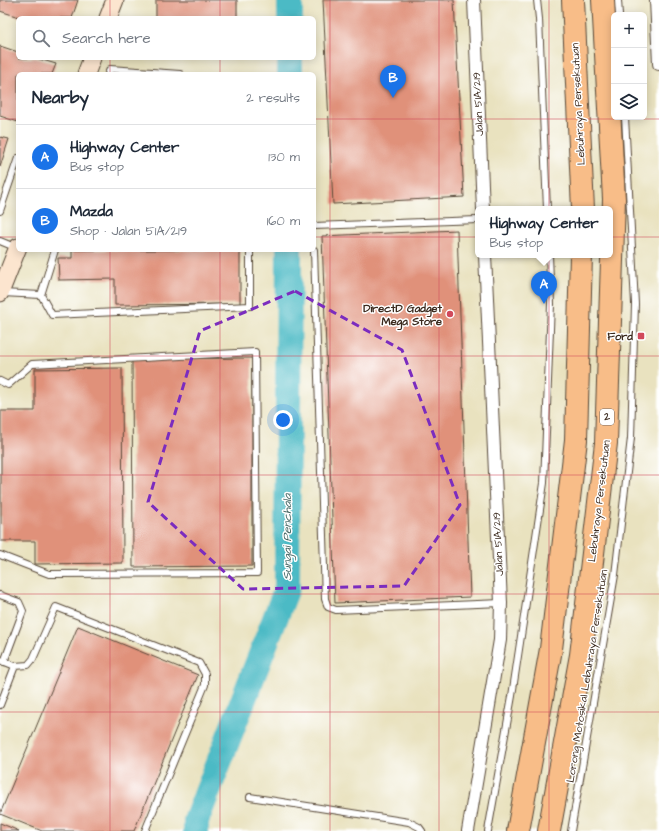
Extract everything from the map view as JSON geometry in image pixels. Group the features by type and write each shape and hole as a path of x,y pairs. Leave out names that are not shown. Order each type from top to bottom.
{"highway":[{"name":"Lebuhraya Persekutuan","path":"573,0 583,206"},
{"name":"Lebuhraya Persekutuan","path":"603,0 614,200 613,230"},
{"path":"518,831 551,649 576,440 581,258"},
{"name":"Lebuhraya Persekutuan","path":"549,831 581,655 606,444 612,258"}],"street":[{"path":"109,16 115,0"},
{"name":"Jalan 51A/219","path":"474,0 483,206"},
{"path":"657,8 659,64"},
{"path":"87,72 91,60"},
{"path":"0,293 16,252"},
{"name":"Jalan 51A/219","path":"468,831 500,640 501,603 485,258"}],"lane":[{"path":"537,0 547,206"},
{"path":"618,0 619,12"},
{"path":"109,72 110,69 152,72"},
{"name":"Lorong Motosikal Lebuhraya Persekutuan","path":"571,831 615,575 631,438 635,304 625,120"},
{"path":"0,211 16,164"},
{"path":"316,226 475,220"},
{"path":"0,241 16,247"},
{"path":"53,252 41,295 52,314 250,306 250,252"},
{"path":"314,252 325,599 328,607 336,610 501,603"},
{"path":"488,831 512,696 544,483 551,304 549,258"},
{"path":"0,293 41,295"},
{"path":"0,381 8,385 32,364 255,352 257,573 49,574 0,555"},
{"path":"0,595 19,602 23,611 2,661 15,666 28,665 33,659 56,607 199,663 206,674 204,684 145,831"},
{"path":"0,705 15,666"},
{"path":"250,797 408,822 419,827 422,831"}],"highlighted area":[{"path":"295,291 402,350 460,505 404,586 243,589 148,502 200,331"}],"building":[{"path":"0,0 78,0 73,16 16,16 0,11"},
{"path":"156,0 237,0 237,16 156,16"},
{"path":"323,0 454,0 464,197 333,204"},
{"path":"0,46 16,51 16,60 43,60 56,64 53,72 16,72 16,121 0,116"},
{"path":"0,137 9,139 0,167"},
{"path":"457,230 470,597 335,603 322,236"},
{"path":"72,252 240,252 240,304 115,305 115,279 59,280 58,258 72,258"},
{"path":"252,358 252,566 133,567 132,359"},
{"path":"122,368 123,563 35,564 35,541 1,541 1,411 35,411 35,369"},
{"path":"78,626 198,675 134,831 42,831 0,814"},
{"path":"0,823 19,831 0,831"}],"waterway":[{"name":"Sungai Penchala","path":"290,0 290,16"},
{"name":"Sungai Penchala","path":"290,60 290,72"},
{"name":"Sungai Penchala","path":"196,831 196,821 287,588 289,252"}],"place":[{"name":"Mazda","path":"393,98"},
{"name":"Highway Center","path":"544,304"},
{"name":"DirectD Gadget Mega Store","path":"450,314"},
{"name":"Ford","path":"641,336"}]}
